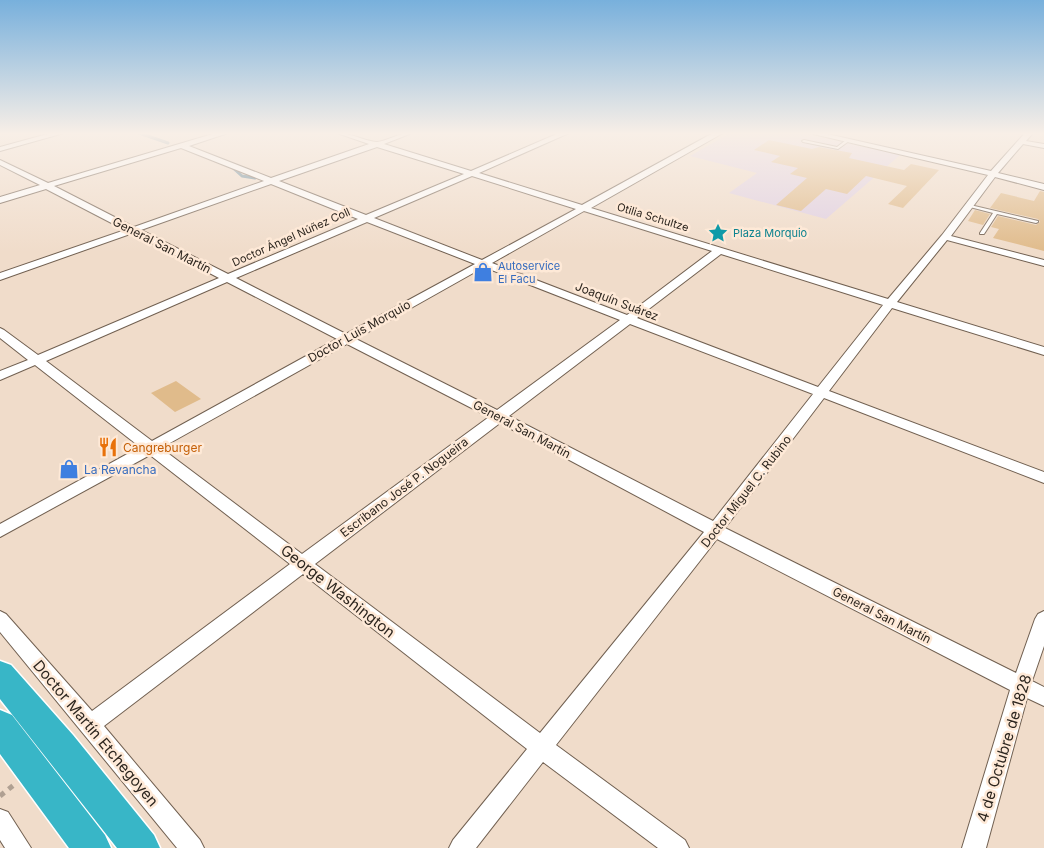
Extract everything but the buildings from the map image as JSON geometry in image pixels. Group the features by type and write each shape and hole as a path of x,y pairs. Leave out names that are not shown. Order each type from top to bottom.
{"highway":[{"path":"0,675 61,747 141,848"},
{"path":"0,726 92,848"}],"street":[{"name":"General San Martín","path":"21,173 1044,697"},
{"path":"0,200 92,173"},
{"name":"Joaquín Suárez","path":"250,173 626,320 822,392 1044,478"},
{"path":"0,277 295,173"},
{"name":"Otilia Schultze","path":"470,173 1044,351"},
{"name":"Doctor Ángel Núñez Coll","path":"0,376 470,173"},
{"name":"Doctor Luis Morquio","path":"0,531 346,338 649,173"},
{"path":"987,173 1044,187"},
{"name":"Doctor Miguel C. Rubino","path":"461,848 715,530 993,174"},
{"path":"945,237 1044,263"},
{"name":"Escribano José P. Nogueira","path":"90,724 718,251"},
{"name":"George Washington","path":"0,332 542,748 677,848"},
{"name":"Doctor Martín Etchegoyen","path":"0,619 90,724 192,848"},
{"name":"4 de Octubre de 1828","path":"974,848 1021,685 1044,620"},
{"path":"0,820 19,848"}],"lane":[{"path":"968,205 1036,222"},
{"path":"982,233 996,212"}],"shaded area":[{"path":"755,173 880,173 826,219 729,193 757,173"}],"waterway":[{"path":"238,173 242,176 255,178"}],"place":[{"name":"Plaza Morquio","path":"718,233"},
{"name":"Autoservice El Facu","path":"483,272"},
{"name":"Cangreburger","path":"108,447"},
{"name":"La Revancha","path":"69,469"}]}
